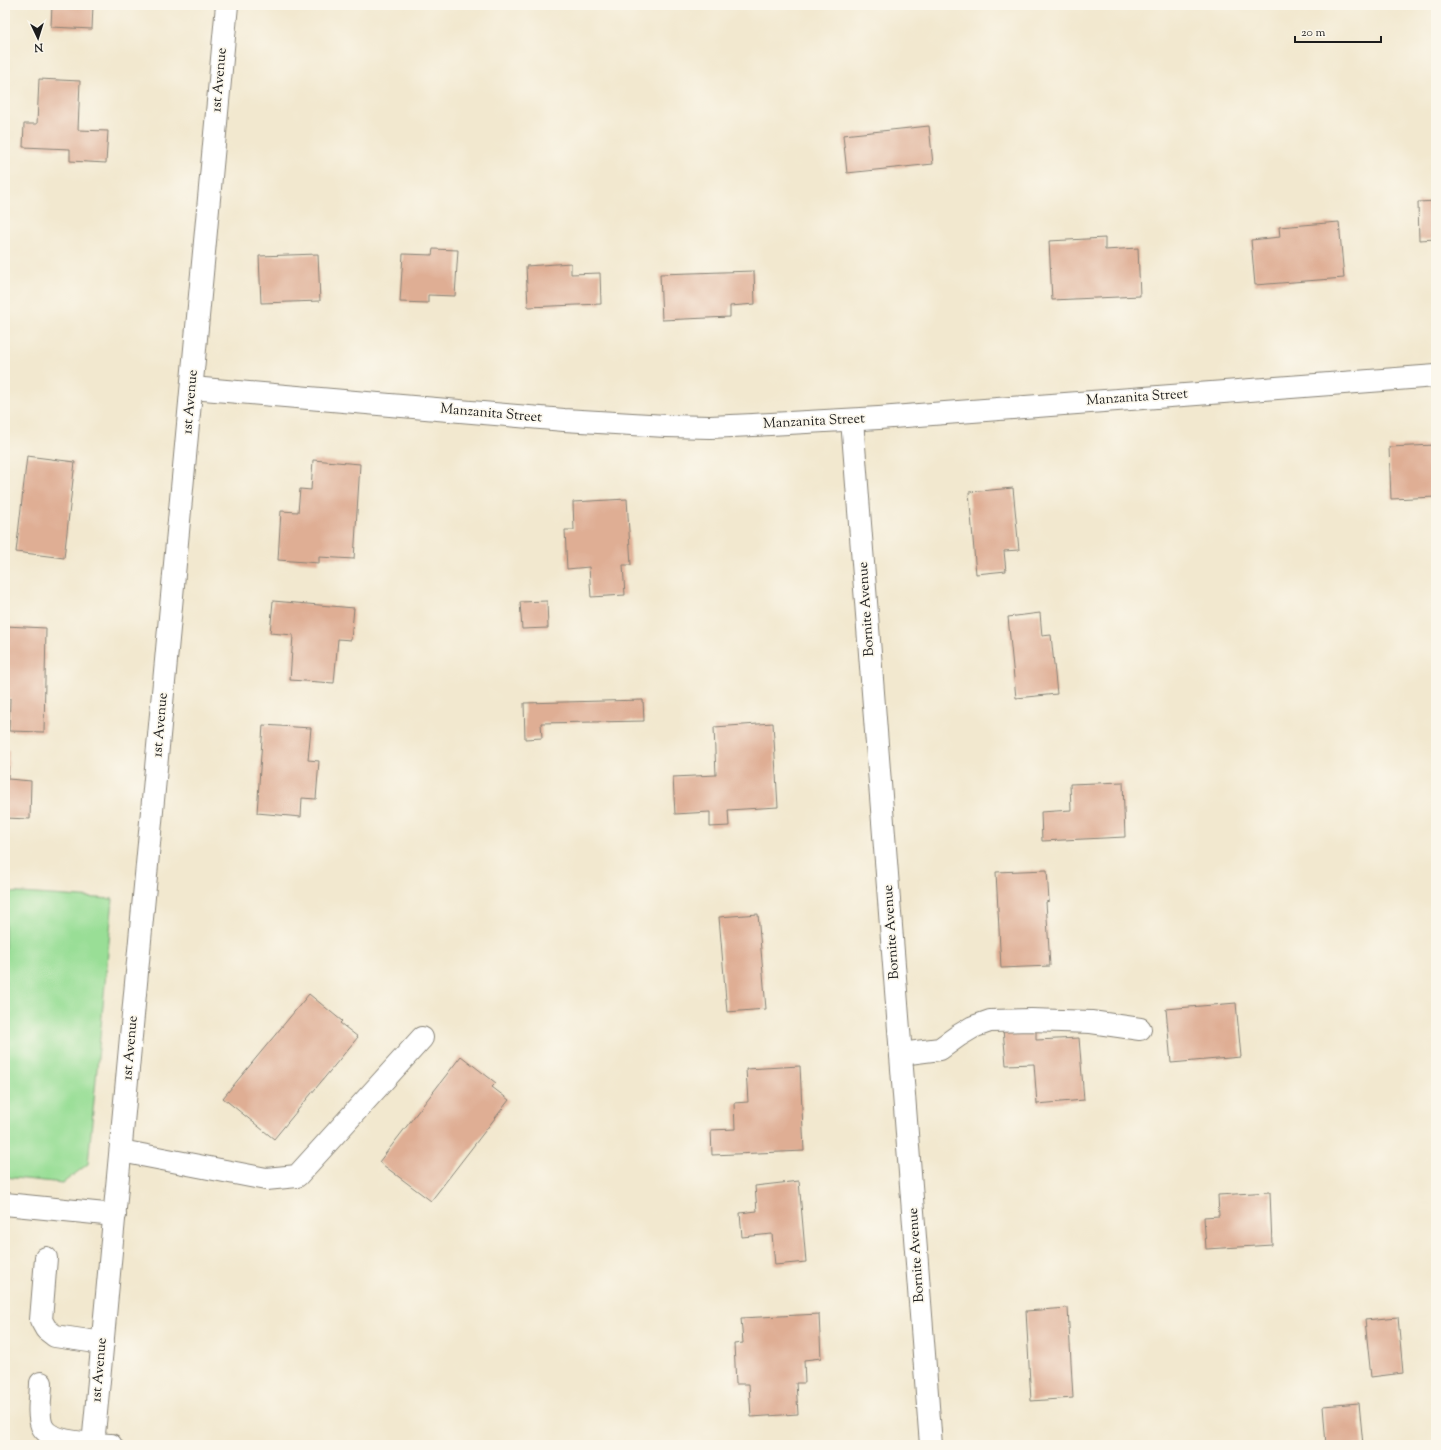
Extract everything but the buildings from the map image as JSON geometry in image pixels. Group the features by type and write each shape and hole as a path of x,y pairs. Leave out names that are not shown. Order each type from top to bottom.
{"street":[{"name":"1st Avenue","path":"99,1445 103,1343 227,5"},
{"name":"Manzanita Street","path":"192,388 619,424 710,427 852,420 1436,376"},
{"name":"Bornite Avenue","path":"852,420 931,1445"},
{"path":"901,1054 940,1049 973,1027 990,1021 1031,1020 1091,1022 1140,1029"},
{"path":"121,1151 266,1179 297,1176 422,1038"},
{"path":"5,1204 115,1215"},
{"path":"46,1258 41,1320 46,1329 55,1336 103,1343"},
{"path":"41,1382 40,1414 42,1426 49,1434 56,1438 99,1445"}],"green space":[{"path":"5,892 113,899 88,1164 63,1183 5,1177"}]}
